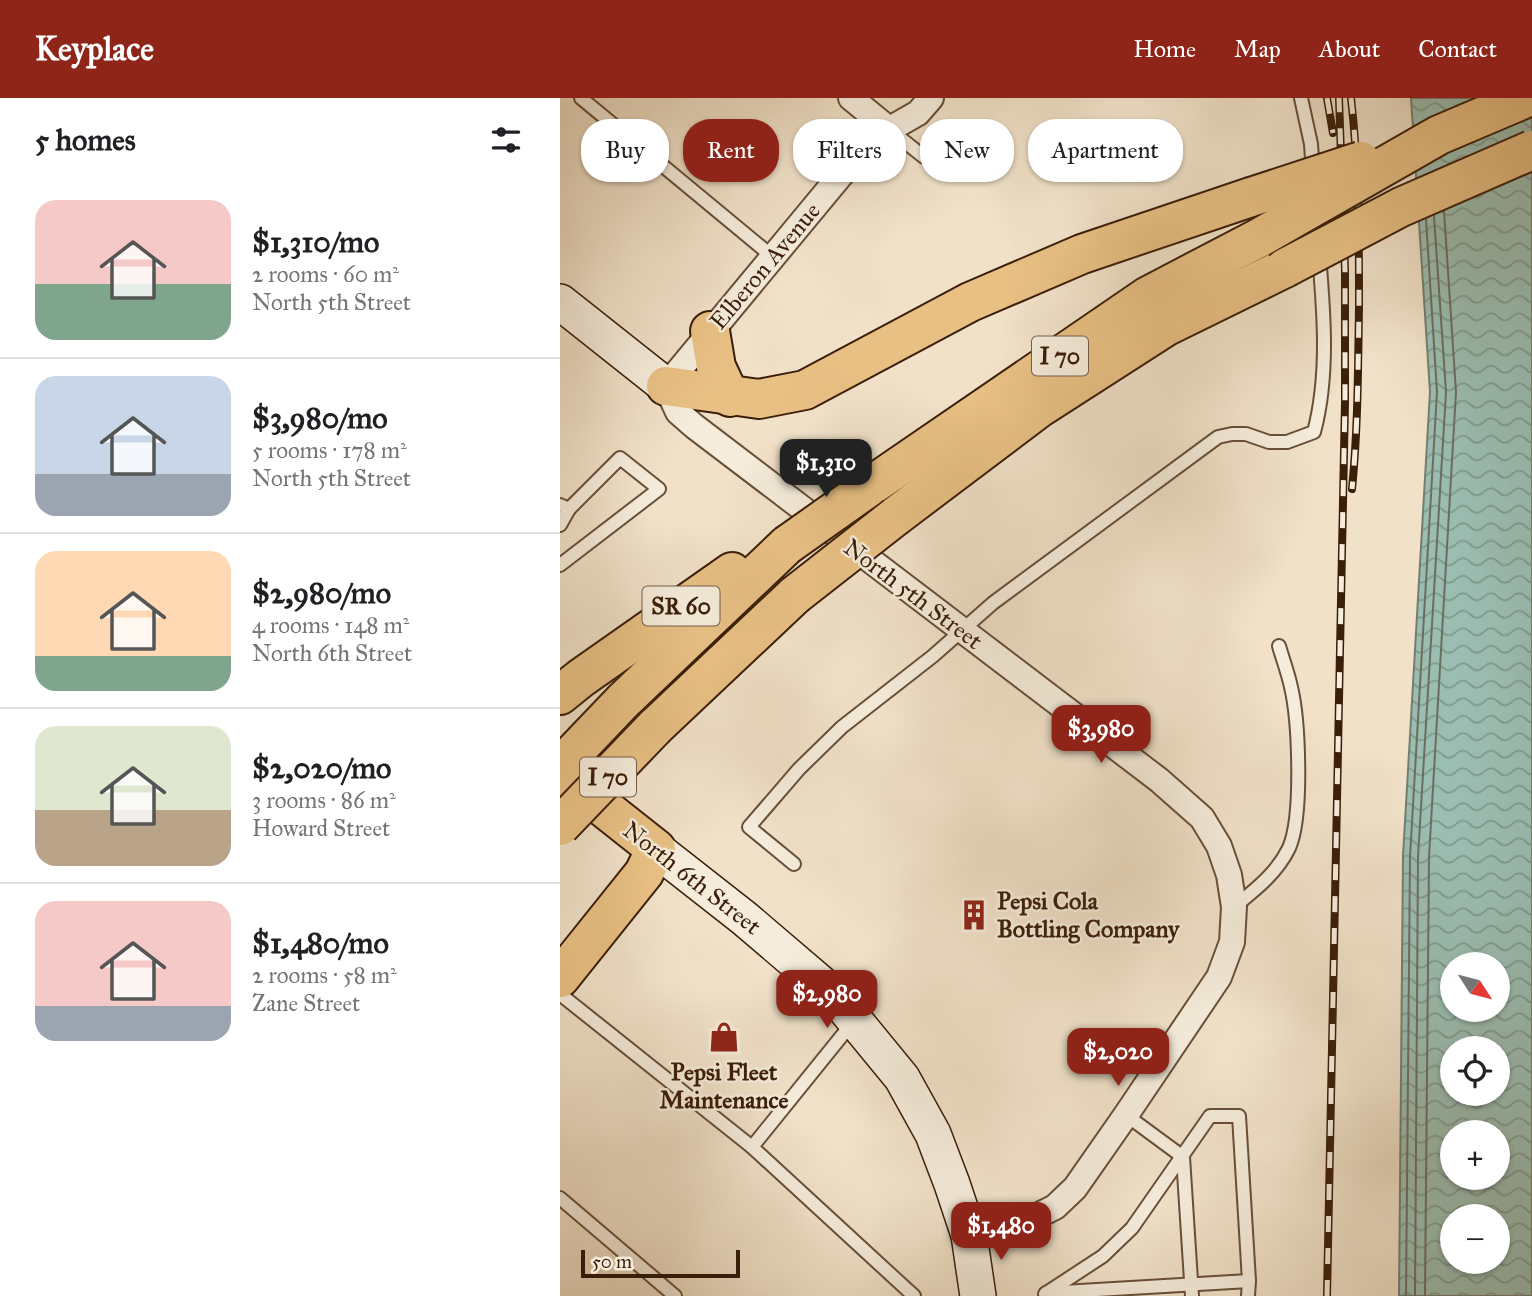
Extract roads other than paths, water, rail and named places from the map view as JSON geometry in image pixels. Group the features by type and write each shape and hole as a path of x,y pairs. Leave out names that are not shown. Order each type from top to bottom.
{"main road":[{"name":"I 70","path":"560,767 623,701 787,545 869,487 1148,296 1259,238 1439,135 1526,98"},
{"path":"666,386 759,399 805,390 970,302 1082,254 1439,135"},
{"name":"I 70","path":"560,826 655,727 795,595 1039,408 1164,327 1401,207 1532,150"},
{"name":"North 5th Street","path":"560,302 666,386"},
{"path":"710,331 716,367 730,397"},
{"name":"SR 60","path":"570,686 742,565 787,545"},
{"name":"North 6th Street","path":"560,773 744,918 833,994 855,1019 902,1078 937,1147 969,1236 978,1296"},
{"path":"560,978 643,873 656,849"}],"street":[{"path":"851,98 877,119"},
{"name":"Elberon Avenue","path":"906,120 918,113 931,98"},
{"name":"Elberon Avenue","path":"666,386 835,182"},
{"name":"North 5th Street","path":"666,386 678,412 694,426 1159,780 1202,818 1219,846 1229,875 1234,907 1232,942 1219,977 1075,1188 1055,1207 1031,1219 969,1236"}],"lane":[{"path":"581,98 773,257"},
{"path":"794,864 749,827 799,769 842,727 993,603 1218,437 1246,434 1269,442 1287,442 1314,432 1321,405 1323,324 1311,144 1301,98"},
{"path":"906,143 920,154"},
{"path":"560,525 564,507 620,458 659,489 560,565"},
{"path":"1234,907 1268,879 1289,848 1297,820 1298,758 1292,688 1279,646"},
{"path":"560,993 752,1147 914,1296"},
{"path":"752,1147 855,1019"},
{"path":"1126,1115 1183,1157 1192,1290"},
{"path":"1046,1295 1103,1256 1132,1228 1210,1116 1239,1116 1248,1296"},
{"path":"560,1198 675,1296"},
{"path":"1046,1295 1192,1290 1249,1281"}],"water":[{"path":"1411,98 1532,98 1532,1296 1399,1296 1403,856 1430,392"}],"railway":[{"path":"1327,98 1333,133"},
{"path":"1327,1296 1345,402 1345,270 1339,98"},
{"path":"1351,98 1359,229 1357,398 1352,489"}],"place":[{"name":"Pepsi Cola Bottling Company","path":"974,915"},
{"name":"Pepsi Fleet Maintenance","path":"724,1037"}]}
